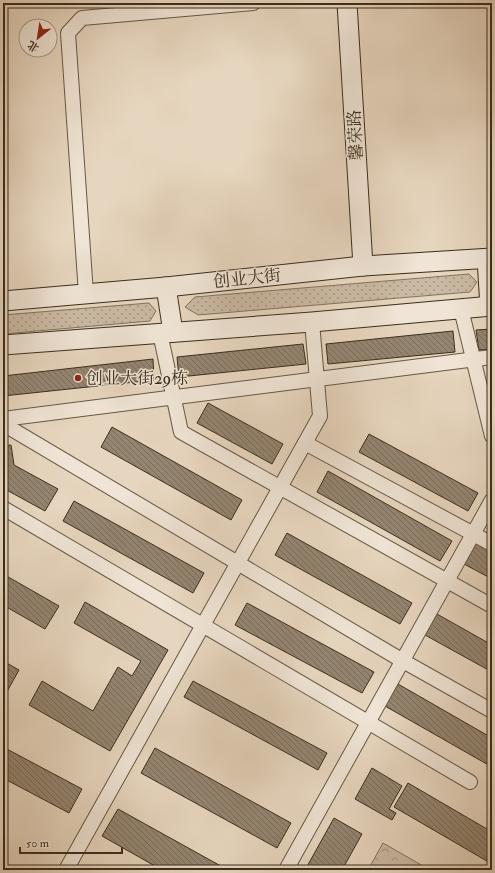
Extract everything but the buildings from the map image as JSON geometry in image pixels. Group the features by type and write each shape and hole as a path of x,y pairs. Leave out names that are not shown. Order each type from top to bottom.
{"main road":[{"name":"馨荣路","path":"347,3 363,266"},
{"name":"创业大街","path":"3,301 166,287 363,266 490,258"},
{"path":"3,345 312,322 491,306 490,258"},
{"path":"166,287 166,332"}],"street":[{"path":"86,294 68,33 82,18 253,3"},
{"path":"461,309 492,436"},
{"path":"66,870 320,416 312,322"},
{"path":"166,332 173,397 181,432 492,606"},
{"path":"3,419 492,357"},
{"path":"3,424 492,711"},
{"path":"305,443 492,544"},
{"path":"286,870 492,500"},
{"path":"3,508 470,782"}],"green space":[{"path":"469,274 477,282 470,292 198,315 185,307 195,297"},
{"path":"149,303 156,311 150,321 3,334 3,315"},
{"path":"383,843 430,870 368,870"}],"place":[{"name":"创业大街29栋","path":"78,378"}]}
